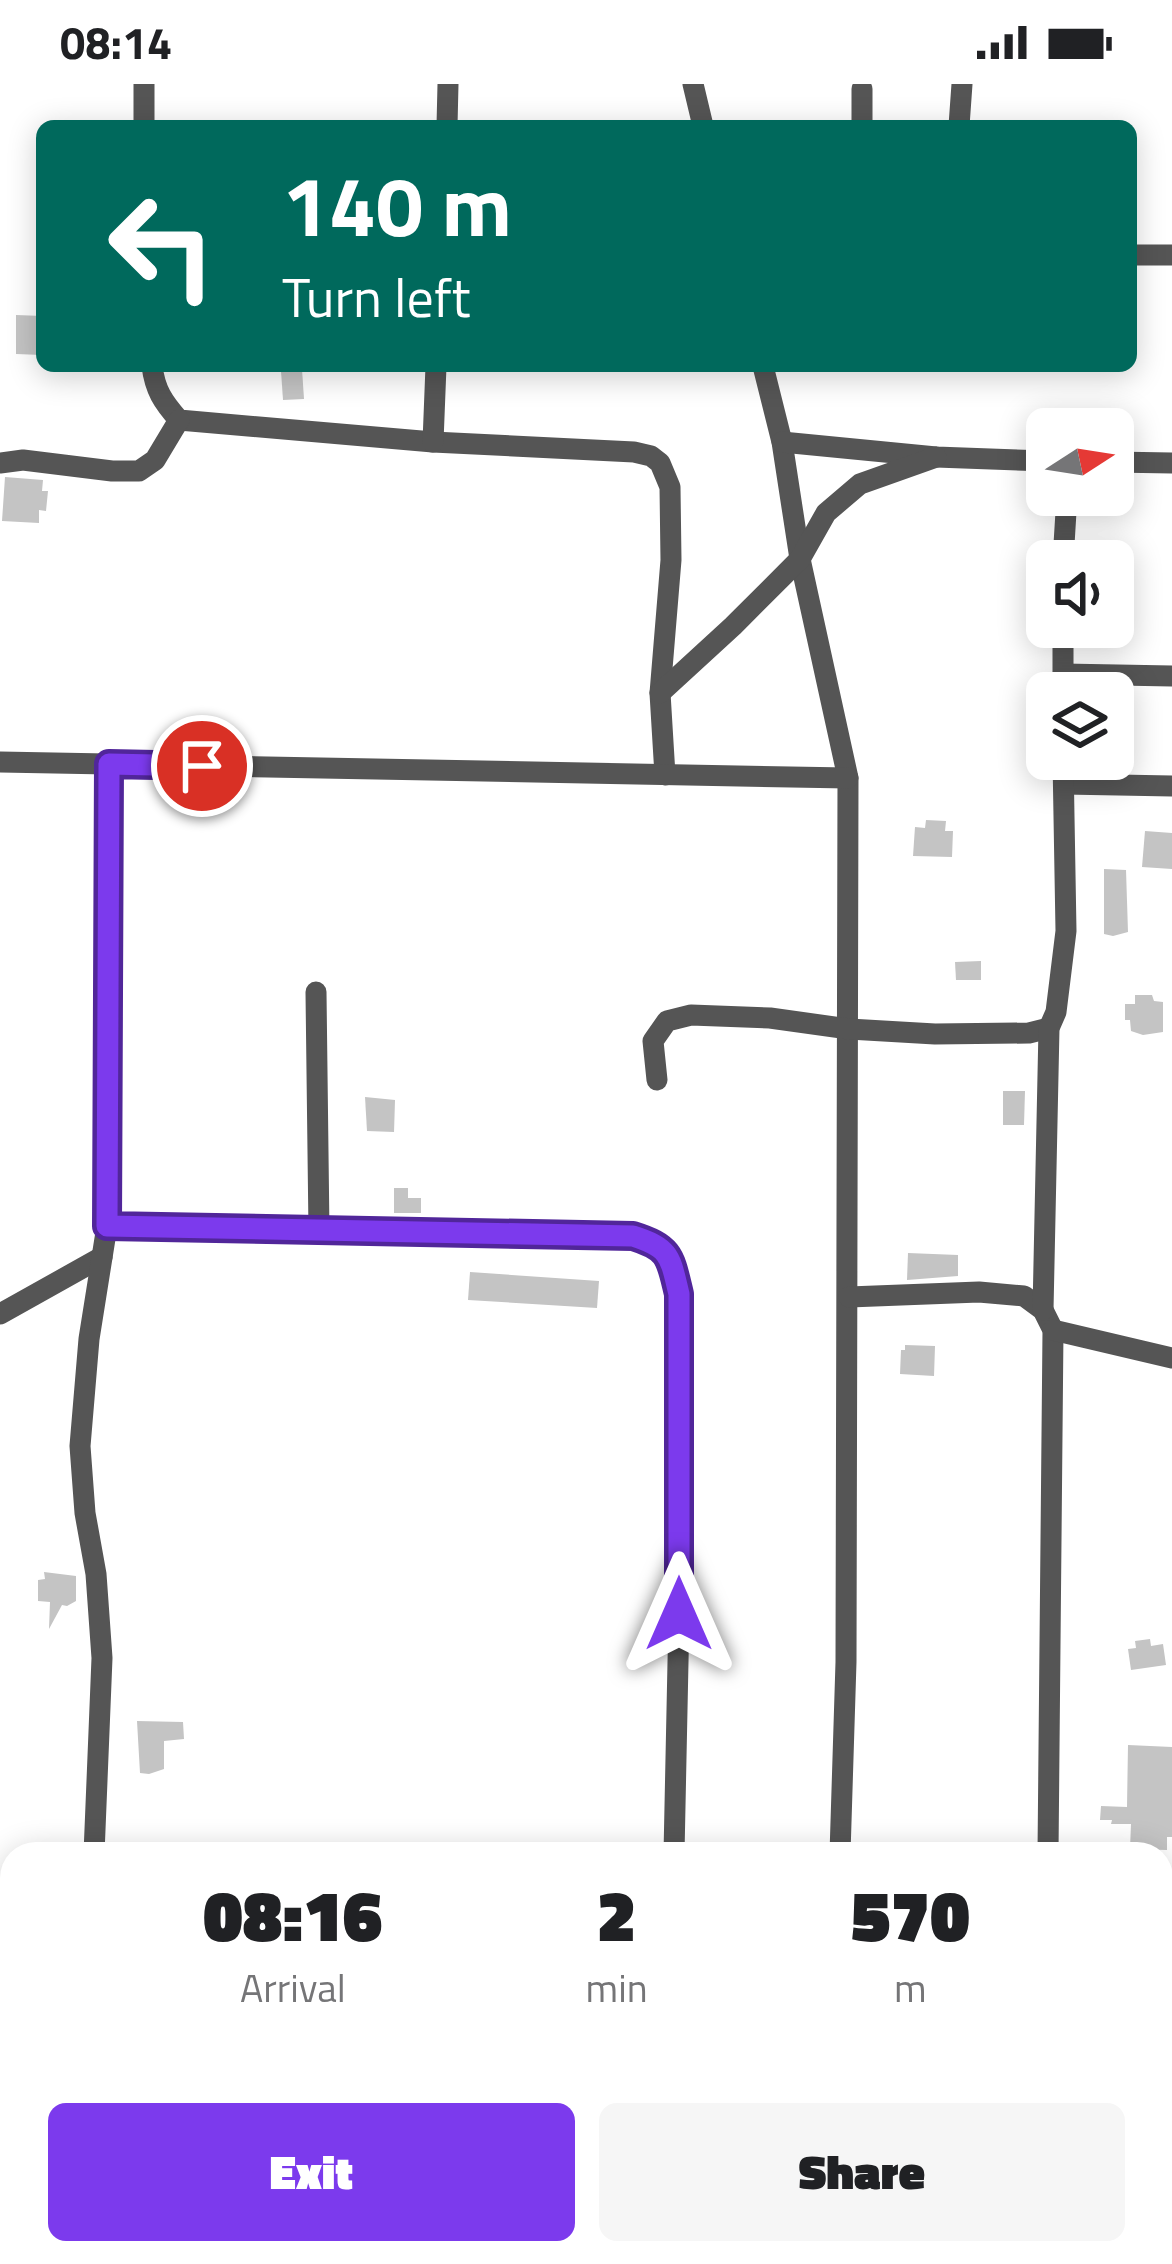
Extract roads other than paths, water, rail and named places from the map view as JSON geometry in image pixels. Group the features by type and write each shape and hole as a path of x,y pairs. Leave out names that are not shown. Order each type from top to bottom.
{"street":[{"path":"144,84 144,120"},
{"path":"446,120 448,84"},
{"path":"693,84 702,120"},
{"path":"959,120 962,84"},
{"path":"862,89 862,120"},
{"path":"1137,255 1172,255"},
{"path":"153,372 154,386 179,419 433,442 634,452 660,463 670,487 671,560 660,693 665,775"},
{"path":"433,442 436,372"},
{"path":"764,372 848,778 847,1662 840,1842"},
{"path":"0,463 22,460 139,471 155,460 179,419"},
{"path":"782,442 1026,460"},
{"path":"660,693 800,559 826,513 860,484 936,457"},
{"path":"1134,463 1172,463"},
{"path":"1134,679 1172,676"},
{"path":"0,762 848,778"},
{"path":"94,1842 102,1658 80,1446 89,1339 107,1226 109,764"},
{"path":"1048,1842 1049,1028 1056,1012 1066,931 1064,780"},
{"path":"1064,784 1172,786"},
{"path":"316,992 319,1232"},
{"path":"657,1080 653,1041 667,1022 691,1015 935,1034 1029,1033 1049,1028"},
{"path":"107,1226 633,1236 658,1244 670,1257 679,1294 674,1842"},
{"path":"0,1314 102,1257"},
{"path":"849,1298 979,1292 1024,1296 1048,1320 1172,1358"}]}
